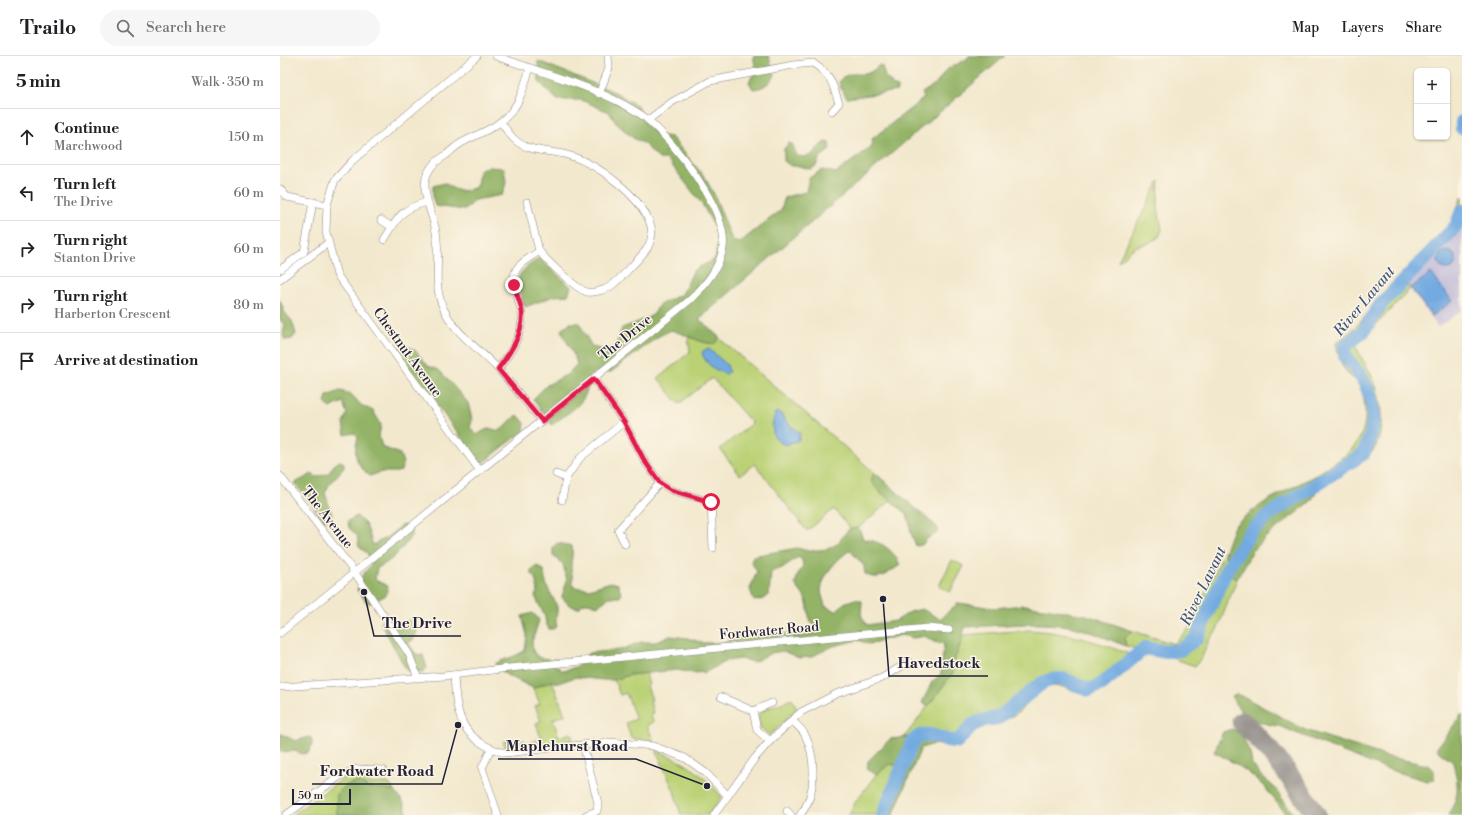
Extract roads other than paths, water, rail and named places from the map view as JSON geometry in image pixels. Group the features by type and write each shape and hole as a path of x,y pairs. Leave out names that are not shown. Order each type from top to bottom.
{"street":[{"name":"Chestnut Avenue","path":"477,56 352,161 335,180 327,205 326,232 337,276 480,471"},
{"name":"The Drive","path":"280,633 691,299 714,273 723,249 723,234 713,206 696,176 668,140 648,120 623,104 496,56"},
{"path":"599,94 609,68 608,56"},
{"path":"648,120 672,102 710,82 793,65 813,63 831,78 839,103 832,112"},
{"path":"530,68 518,102 501,122 489,130 464,142 430,169 425,182 427,202 435,228 438,247 437,286 442,305 453,324 467,341 498,369 542,421"},
{"path":"501,122 514,140 529,148 571,156 590,163 611,177 627,192 643,211 650,223 652,235 648,247 611,286 600,291 588,292 575,284 546,260 539,251 527,202"},
{"path":"280,189 287,197 327,205"},
{"path":"282,272 304,252 313,202"},
{"path":"384,240 401,213 412,206 427,202"},
{"path":"381,220 392,227"},
{"path":"282,272 328,243"},
{"path":"498,369 514,348 522,322 522,311 514,285 514,275 519,266 539,251"},
{"path":"594,379 624,422 644,460 660,483 671,490 711,502 713,548"},
{"path":"562,500 566,478 580,458 624,422"},
{"path":"556,474 566,478"},
{"name":"The Avenue","path":"280,476 355,573 409,654 418,678"},
{"path":"625,544 618,530 660,483"},
{"name":"Fordwater Road","path":"280,687 454,675 509,668 928,628 949,630"},
{"path":"714,815 755,758 792,720 802,712 836,694 882,678 909,662"},
{"path":"454,675 456,705 461,723 470,736 491,749 505,753 610,742 653,746 685,758 706,773 728,796"},
{"path":"722,697 753,711 772,703"},
{"path":"753,711 757,730 770,742"},
{"path":"792,720 804,734 811,753 813,777 810,795 800,815"},
{"path":"583,746 598,803 597,811 586,815"},
{"path":"491,749 482,768 498,815"},
{"path":"286,815 340,776 357,769 383,770"}],"water":[{"path":"1447,251 1453,254 1456,260 1453,266 1447,269 1441,266 1438,260 1441,254"},
{"path":"1431,273 1452,301 1432,316 1411,288"},
{"path":"709,349 727,365 729,372 727,374 715,369 705,360 702,352"},
{"path":"779,412 789,424 800,433 799,440 786,445 779,442 774,437 772,426 775,413"}],"waterway":[{"name":"River Lavant","path":"1462,122 1462,128"},
{"name":"River Lavant","path":"883,815 913,741 918,737 929,735 946,740 958,741 972,725 984,720 998,718 1042,683 1053,679 1064,679 1089,690 1102,684 1145,648 1167,652 1180,650 1196,639 1228,567 1251,531 1272,513 1363,454 1373,427 1372,402 1362,379 1345,357 1345,346 1363,332 1381,304 1456,226 1462,211"}],"place":[{"name":"The Drive","path":"364,592"},
{"name":"Havedstock","path":"883,599"},
{"name":"Fordwater Road","path":"458,725"},
{"name":"Maplehurst Road","path":"707,786"}]}
